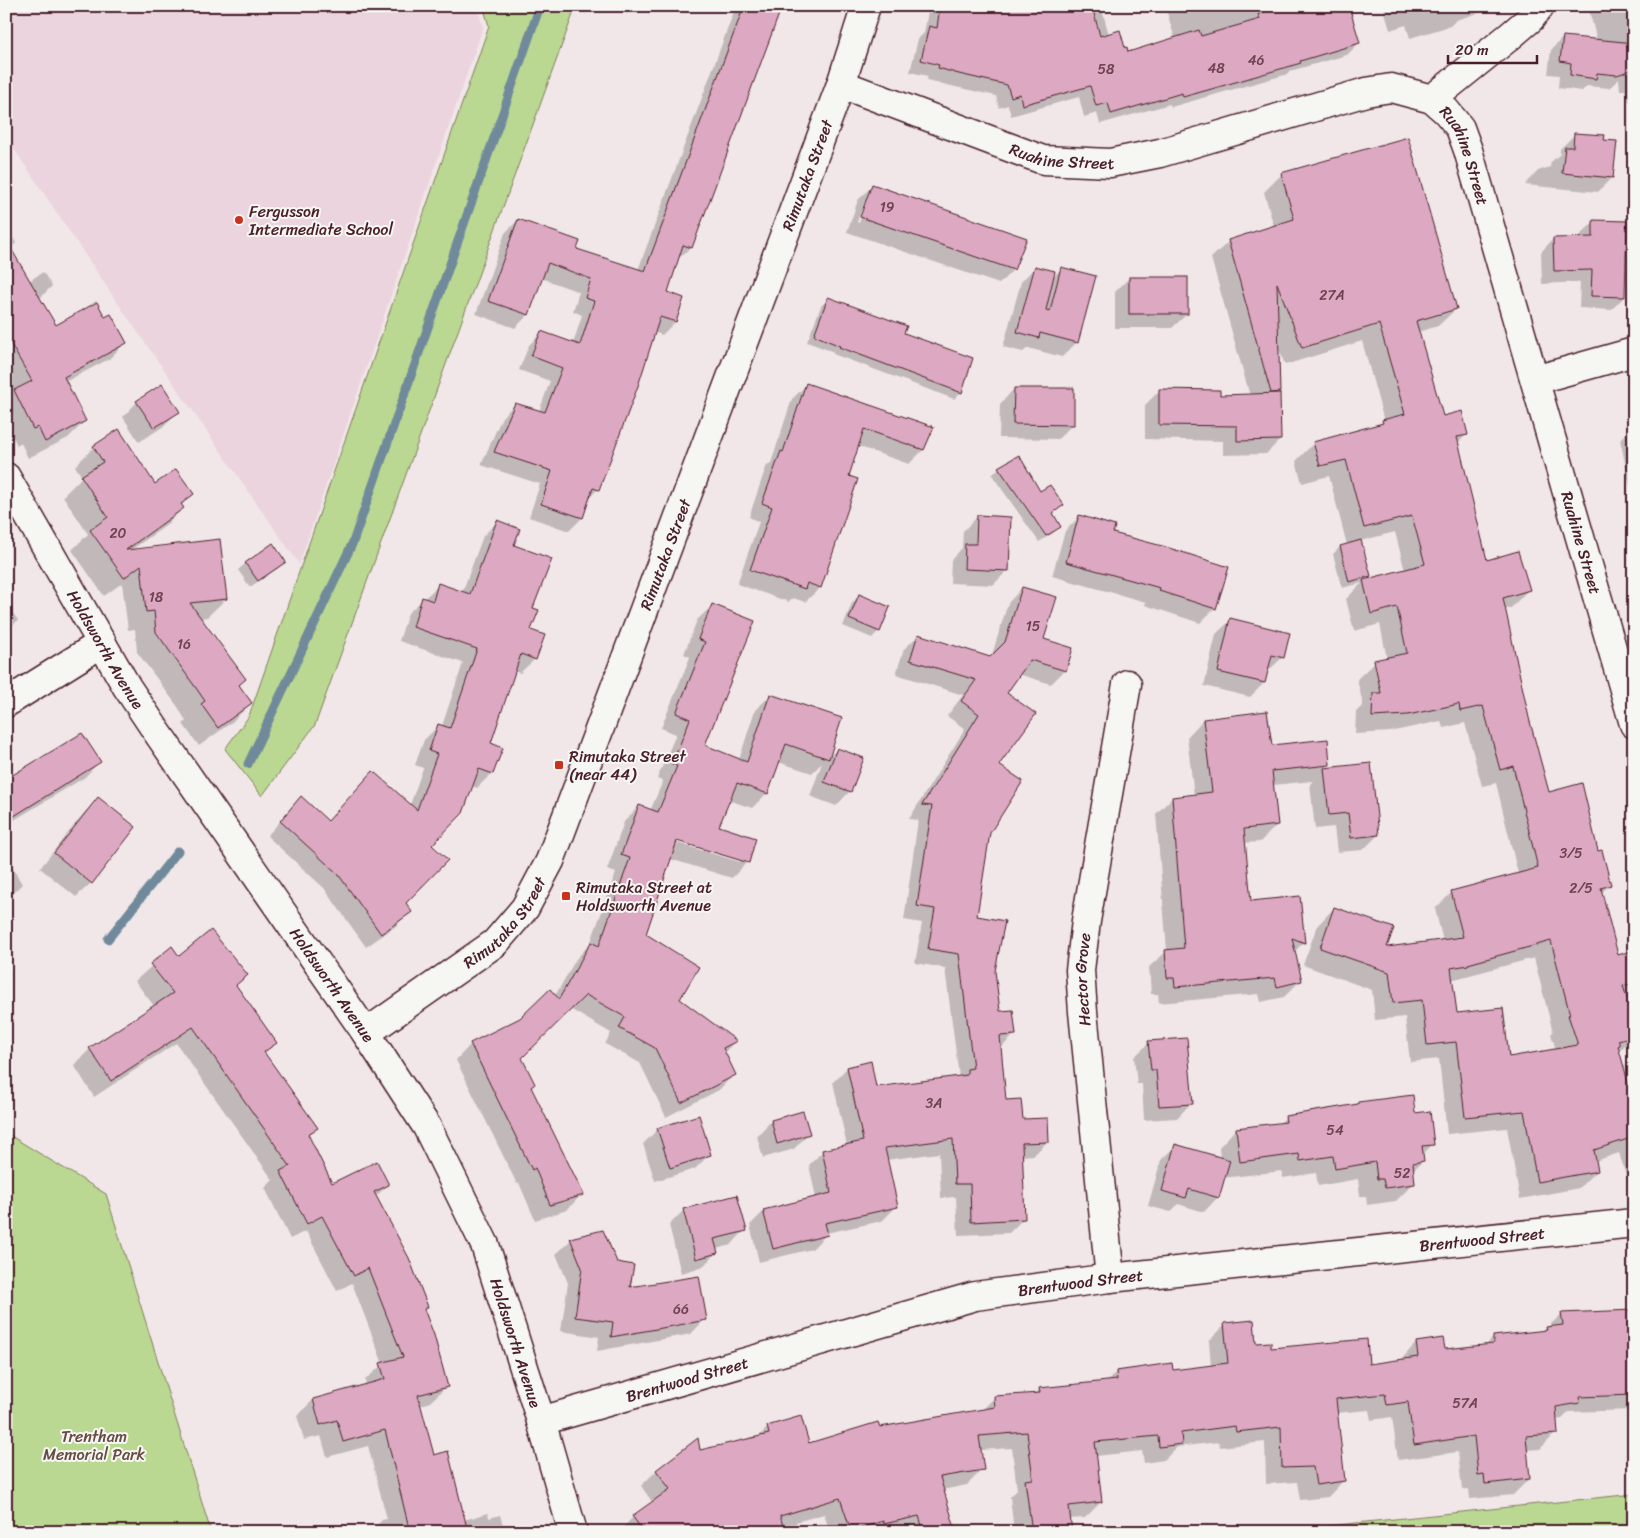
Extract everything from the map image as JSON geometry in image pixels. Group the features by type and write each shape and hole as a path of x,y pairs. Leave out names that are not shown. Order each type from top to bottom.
{"street":[{"name":"Rimutaka Street","path":"366,1033 495,943 525,908 547,868 840,84 866,6"},
{"path":"1432,99 1530,19 1540,6"},
{"name":"Ruahine Street","path":"840,84 1043,160 1110,163 1160,153 1366,92 1391,88 1432,99 1446,111 1460,128 1468,150 1634,724"},
{"path":"1535,380 1634,352"},
{"name":"Holdsworth Avenue","path":"6,478 127,687 366,1033 428,1127 485,1246 541,1421 573,1532"},
{"path":"6,703 102,643"},
{"name":"Hector Grove","path":"1110,1278 1082,1012 1080,970 1086,921 1127,684"},
{"name":"Brentwood Street","path":"541,1421 975,1296 1110,1278 1634,1224"}],"shaded area":[{"name":"Fergusson Intermediate School","path":"6,6 477,6 483,27 299,564 117,302 6,137"}],"green space":[{"path":"483,6 576,6 315,725 262,796 225,749 249,716 489,26"},
{"name":"Trentham Memorial Park","path":"6,1133 106,1194 211,1532 6,1532"},
{"path":"1634,1494 1634,1532 1270,1532"}],"building":[{"path":"744,6 782,6 692,248 683,245 668,292 684,298 676,322 660,317 638,386 599,490 593,488 583,518 541,504 552,471 494,452 515,403 545,412 562,368 531,356 541,331 580,345 594,301 585,298 591,279 548,263 529,315 488,301 518,219 580,241 577,249 645,271"},
{"path":"940,6 1092,6 1100,36 1120,30 1128,52 1199,30 1201,36 1260,19 1258,14 1284,6 1349,6 1360,43 1300,61 1301,63 1208,90 1183,97 1182,93 1111,114 1108,103 1096,106 1090,86 1022,105 1020,94 1011,97 1007,85 938,68 939,65 921,60 929,26 937,28"},
{"path":"1563,36 1634,43 1634,69 1617,75 1597,73 1596,79 1570,75 1571,63 1560,61"},
{"path":"1574,133 1605,135 1604,140 1617,141 1613,178 1562,173 1565,147 1573,147"},
{"path":"1408,137 1457,309 1416,321 1443,416 1462,411 1468,435 1457,437 1487,560 1518,551 1530,590 1503,598 1529,718 1549,792 1582,783 1598,851 1602,850 1611,885 1601,888 1618,955 1634,950 1634,983 1623,986 1634,1019 1634,1036 1618,1040 1620,1045 1618,1046 1634,1103 1634,1137 1594,1150 1598,1171 1537,1182 1524,1111 1465,1117 1456,1042 1427,1045 1422,1000 1393,1003 1389,972 1320,948 1334,907 1394,928 1387,947 1463,937 1451,891 1538,868 1513,766 1500,770 1483,706 1460,711 1459,704 1408,715 1372,717 1373,693 1381,693 1374,660 1407,653 1397,607 1371,614 1363,580 1425,564 1412,516 1364,528 1346,460 1320,466 1313,442 1383,423 1382,420 1405,414 1379,324 1302,348 1277,283 1280,392 1271,393 1228,240 1294,219 1281,173","holes":["1551,941 1570,1015 1568,1015 1578,1045 1509,1057 1503,1008 1457,1013 1451,968 1468,965"]},
{"path":"872,184 1027,238 1014,270 860,217"},
{"path":"1593,220 1627,221 1625,297 1591,296 1592,270 1554,271 1553,238 1593,237"},
{"path":"6,240 56,325 97,302 105,317 111,314 127,343 64,377 86,421 45,442 38,427 33,429 14,390 32,381 6,336"},
{"path":"1035,266 1055,271 1046,310 1050,311 1061,267 1096,276 1078,343 1040,333 1039,338 1017,332"},
{"path":"1129,277 1188,277 1188,314 1129,314"},
{"path":"828,297 907,326 904,333 973,358 962,393 839,347 814,335"},
{"path":"806,383 934,427 924,450 864,429 849,476 858,479 821,588 807,583 805,589 750,570 772,507 762,503 781,451 783,452"},
{"path":"162,384 180,412 154,428 136,401"},
{"path":"1014,388 1074,388 1074,425 1013,424"},
{"path":"1159,389 1220,390 1220,395 1280,393 1281,440 1237,441 1237,426 1159,425"},
{"path":"119,429 155,484 176,469 194,494 181,504 184,508 126,550 220,539 227,599 190,603 246,679 239,685 252,703 218,728 201,704 205,701 156,632 154,611 146,612 141,565 124,578 90,530 108,517 81,476 103,462 93,446"},
{"path":"1019,455 1040,491 1050,485 1064,505 1053,513 1061,527 1046,536 998,467"},
{"path":"977,515 1011,517 1009,571 964,569 965,544 976,544"},
{"path":"1079,515 1115,526 1113,533 1229,567 1216,609 1159,591 1160,588 1066,562"},
{"path":"497,520 520,529 514,545 552,559 533,608 539,610 531,630 545,635 536,660 521,654 491,743 503,748 493,774 479,769 463,813 432,845 448,860 406,903 412,912 381,934 338,874 280,821 301,796 328,821 373,771 417,810 437,754 429,751 438,724 450,728 477,649 413,627 422,597 433,601 438,583 470,594"},
{"path":"1361,540 1371,576 1349,582 1340,546"},
{"path":"273,543 286,562 258,581 245,563"},
{"path":"1022,587 1057,597 1044,639 1073,648 1066,671 1030,660 1007,693 1036,714 999,765 1023,781 990,833 977,916 1005,921 995,971 1000,1011 1013,1010 1016,1035 1000,1036 1006,1100 1021,1099 1023,1119 1048,1118 1049,1142 1022,1143 1025,1219 971,1222 970,1184 955,1184 953,1139 885,1148 898,1207 825,1223 828,1235 773,1249 763,1210 831,1193 822,1150 863,1141 847,1067 871,1061 876,1087 967,1075 967,1069 973,1068 959,954 928,949 935,909 917,906 932,806 922,805 979,714 961,701 976,680 910,660 918,634 990,657 1005,642"},
{"path":"859,594 890,607 880,632 849,619"},
{"path":"712,604 755,621 705,745 747,762 770,694 842,718 829,759 786,744 768,794 737,783 719,826 756,838 749,863 677,841 646,934 699,967 680,999 737,1041 723,1048 736,1075 681,1103 655,1048 619,1028 625,1017 586,995 522,1058 535,1084 531,1087 584,1195 550,1205 535,1168 532,1170 470,1043 520,1018 550,989 559,999 591,942 599,946 630,858 621,855 639,805 658,812 677,766 672,764 690,719 676,713 705,642 698,639"},
{"path":"1230,618 1290,633 1284,658 1272,655 1265,683 1218,672"},
{"path":"1267,711 1272,745 1328,739 1330,765 1272,771 1278,825 1244,829 1251,901 1300,896 1305,943 1292,938 1302,981 1277,987 1275,978 1175,987 1174,978 1167,978 1165,950 1184,948 1172,797 1212,792 1203,719"},
{"path":"82,733 101,762 6,821 6,779"},
{"path":"837,748 864,758 851,792 824,782"},
{"path":"1371,763 1379,835 1351,838 1348,813 1329,815 1324,768"},
{"path":"98,797 136,827 92,884 54,853"},
{"path":"211,930 248,975 236,985 277,1043 264,1052 318,1128 308,1134 332,1183 377,1161 389,1185 374,1192 409,1258 428,1307 424,1309 434,1335 448,1387 418,1395 434,1455 448,1451 468,1532 410,1532 385,1430 343,1442 337,1420 320,1425 313,1399 385,1379 380,1363 403,1357 368,1268 354,1276 322,1216 307,1224 280,1171 290,1166 193,1027 111,1081 89,1048 173,993 150,964 172,946 179,956"},
{"path":"1187,1038 1193,1104 1159,1106 1156,1070 1151,1070 1148,1041"},
{"path":"1413,1095 1415,1113 1430,1111 1434,1145 1422,1146 1424,1161 1413,1163 1415,1184 1385,1188 1383,1179 1377,1179 1375,1162 1335,1169 1333,1156 1300,1161 1299,1154 1240,1162 1236,1128 1286,1122 1285,1116 1358,1104 1358,1102"},
{"path":"803,1111 810,1134 777,1144 771,1120"},
{"path":"699,1115 711,1155 670,1168 657,1128"},
{"path":"1175,1144 1230,1160 1219,1198 1189,1189 1186,1198 1162,1191"},
{"path":"737,1195 747,1231 714,1239 718,1253 696,1259 683,1209"},
{"path":"603,1230 617,1262 634,1265 630,1287 699,1276 707,1320 611,1337 613,1322 575,1317 582,1268 570,1238"},
{"path":"1634,1310 1634,1395 1579,1397 1580,1403 1556,1407 1558,1434 1526,1436 1530,1479 1485,1484 1484,1474 1478,1475 1474,1436 1414,1445 1408,1402 1387,1405 1385,1394 1336,1399 1345,1481 1316,1485 1313,1467 1282,1468 1281,1427 1236,1432 1235,1426 1181,1433 1182,1444 1159,1447 1158,1436 1095,1442 1102,1502 1069,1506 1072,1532 1032,1532 1025,1480 1033,1479 1027,1432 979,1436 984,1470 940,1477 956,1532 924,1532 919,1516 884,1524 883,1521 851,1531 840,1498 780,1516 785,1532 726,1532 725,1525 698,1532 644,1532 632,1516 670,1489 656,1470 698,1438 700,1450 769,1434 767,1426 801,1416 809,1443 878,1422 880,1427 995,1407 994,1396 1040,1393 1039,1388 1117,1380 1116,1371 1172,1363 1173,1370 1228,1363 1224,1323 1254,1320 1256,1343 1271,1342 1271,1348 1367,1339 1369,1364 1418,1357 1416,1342 1443,1338 1445,1349 1493,1344 1493,1336 1547,1330 1546,1327 1563,1325 1561,1313"}],"waterway":[{"path":"248,764 353,542 540,6"},
{"path":"108,939 178,851"}],"place":[{"name":"Fergusson Intermediate School","path":"239,220"},
{"name":"Rimutaka Street (near 44)","path":"559,765"},
{"name":"Rimutaka Street at Holdsworth Avenue","path":"566,896"}]}
